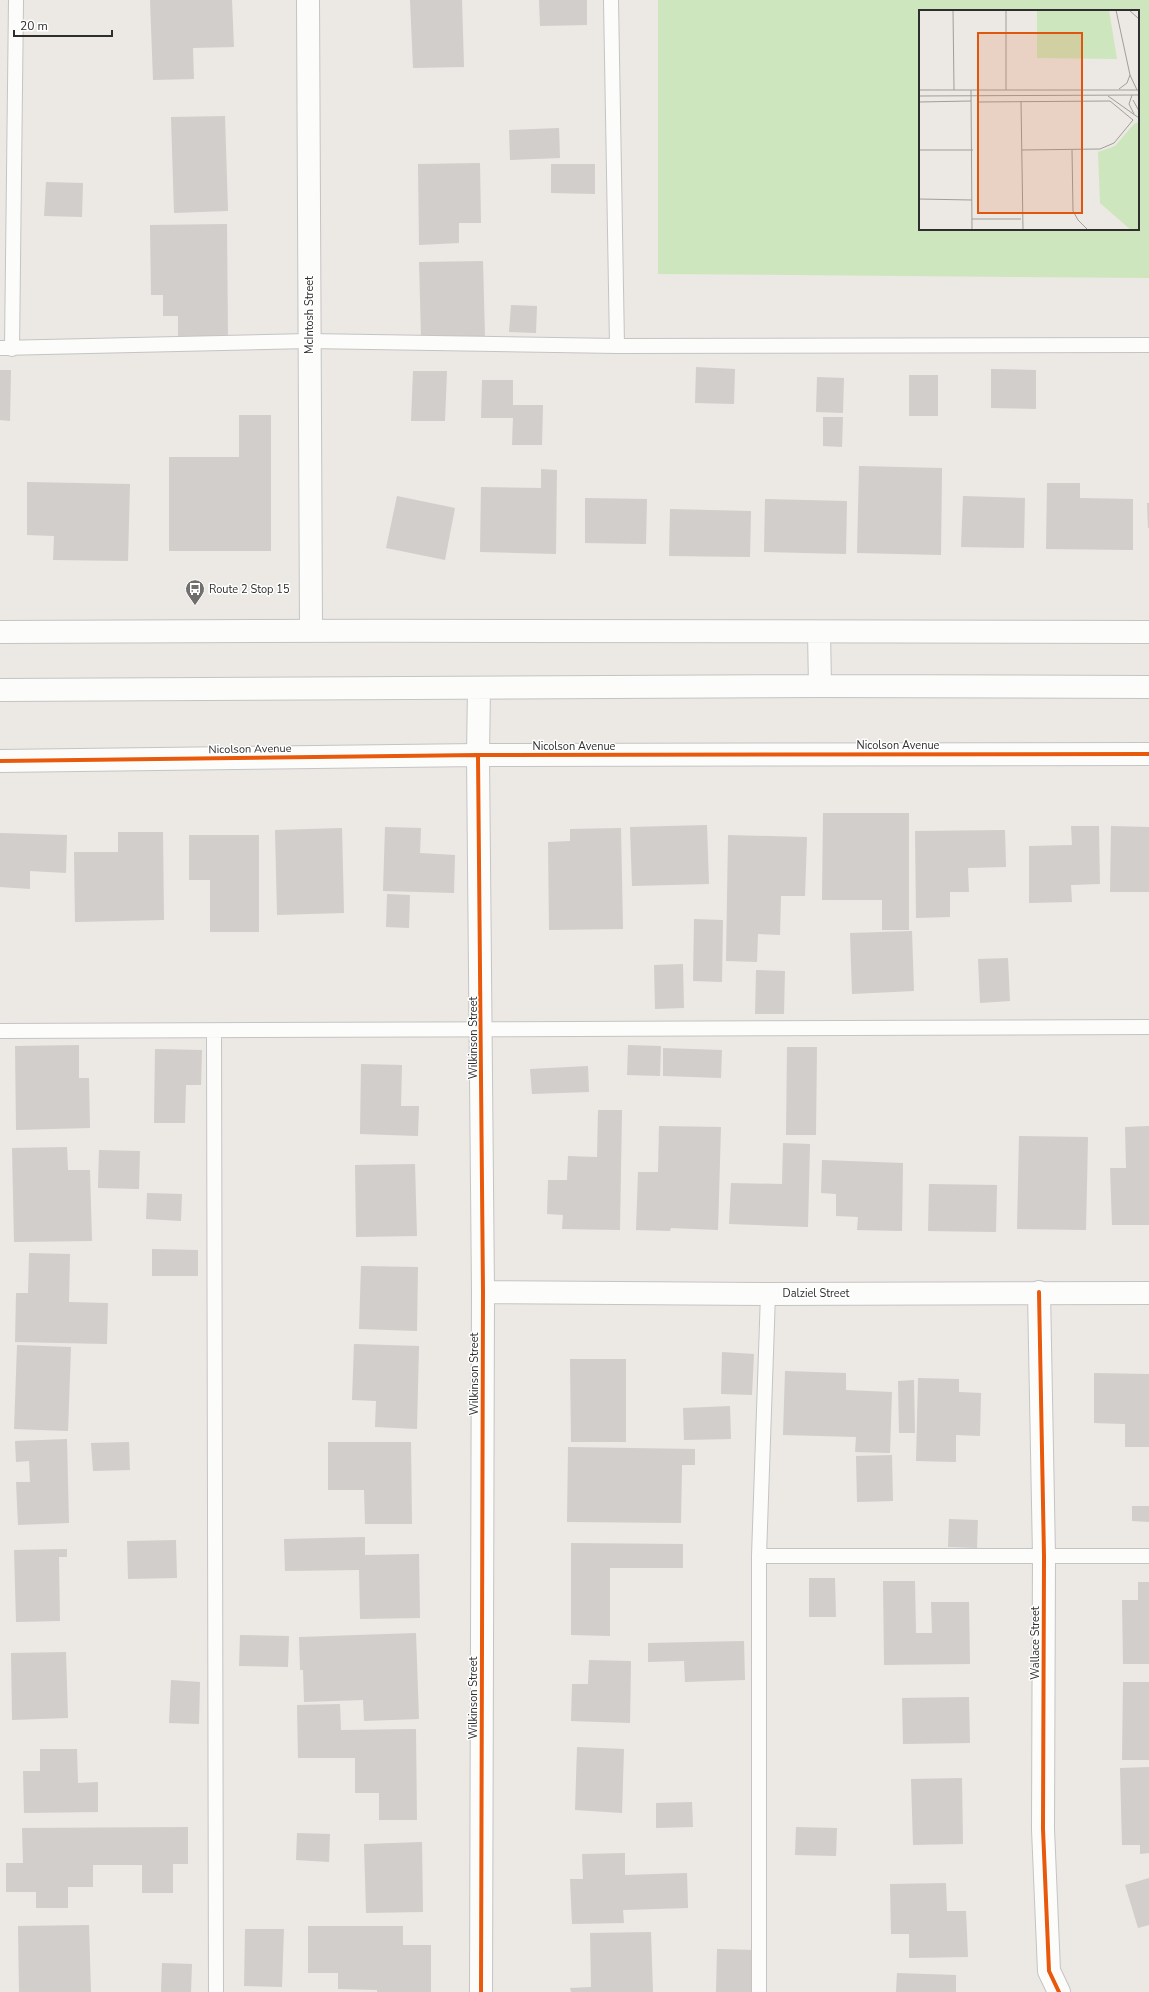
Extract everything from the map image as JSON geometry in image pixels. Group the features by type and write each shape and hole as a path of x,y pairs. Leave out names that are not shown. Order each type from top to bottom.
{"street":[{"name":"McIntosh Street","path":"308,0 311,630"},
{"path":"0,632 311,630 1149,632"},
{"path":"819,632 820,686"},
{"path":"0,690 820,686 1149,687"},
{"name":"Wilkinson Street","path":"479,688 478,755 482,1029 483,1292 481,1992"},
{"name":"Nicolson Avenue","path":"0,761 478,755 1149,754"},
{"name":"Dalziel Street","path":"483,1292 768,1294 1149,1292"},
{"name":"Wallace Street","path":"1040,1292 1044,1556 1043,1829 1049,1971 1060,1992"}],"lane":[{"path":"16,0 6,348 309,342 617,346 1149,345"},
{"path":"611,0 617,346"},
{"path":"0,1031 1149,1027"},
{"path":"214,1031 216,1992"},
{"path":"759,1992 759,1556 768,1294"},
{"path":"759,1556 1149,1556"}],"green space":[{"path":"658,0 1149,0 1149,278 658,274"}],"building":[{"path":"150,0 232,0 234,47 193,48 194,79 153,80"},
{"path":"410,0 462,0 464,67 413,68"},
{"path":"539,0 587,0 587,25 540,26"},
{"path":"225,116 228,211 174,213 171,117"},
{"path":"559,128 560,158 510,160 509,130"},
{"path":"480,163 481,223 459,223 459,243 419,245 418,164"},
{"path":"551,164 595,164 595,194 551,193"},
{"path":"46,182 83,183 82,217 44,216"},
{"path":"227,224 228,338 178,338 178,316 163,316 163,295 151,295 150,225"},
{"path":"483,261 485,337 421,338 419,262"},
{"path":"511,305 537,306 536,333 509,332"},
{"path":"696,367 735,369 734,404 695,403"},
{"path":"991,369 1036,370 1036,409 991,408"},
{"path":"0,370 11,370 10,421 0,420"},
{"path":"413,371 447,371 445,421 411,421"},
{"path":"909,375 938,375 938,416 909,416"},
{"path":"817,377 844,378 843,413 816,412"},
{"path":"482,380 513,380 513,405 543,405 542,445 512,445 513,418 481,418"},
{"path":"239,415 271,415 271,551 169,551 169,457 239,457"},
{"path":"823,417 843,417 842,447 823,446"},
{"path":"859,466 942,468 941,555 857,553"},
{"path":"541,469 557,470 556,554 480,552 481,487 541,488"},
{"path":"27,482 130,484 128,561 53,560 54,536 27,535"},
{"path":"1047,483 1080,483 1080,498 1133,499 1133,550 1046,549"},
{"path":"397,496 455,508 445,560 386,548"},
{"path":"963,496 1025,498 1024,548 961,547"},
{"path":"585,498 647,499 646,544 585,543"},
{"path":"765,499 847,501 846,554 764,552"},
{"path":"1147,503 1149,503 1149,528 1148,528"},
{"path":"670,509 751,511 750,557 669,556"},
{"path":"823,813 909,813 909,930 882,930 882,900 822,900"},
{"path":"707,825 709,884 632,886 630,827"},
{"path":"1071,826 1099,826 1100,884 1071,885 1072,902 1029,903 1029,846 1072,845"},
{"path":"1111,826 1149,827 1149,892 1110,892"},
{"path":"385,827 421,828 420,853 455,855 454,893 383,891"},
{"path":"342,828 344,913 277,915 275,830"},
{"path":"621,828 623,929 549,930 548,842 570,841 570,829"},
{"path":"1005,830 1006,867 968,868 969,892 950,892 950,917 916,918 915,831"},
{"path":"118,832 163,832 164,920 75,922 74,852 118,852"},
{"path":"0,833 67,835 66,873 30,871 30,889 0,887"},
{"path":"189,835 259,835 259,932 210,932 210,880 189,880"},
{"path":"728,835 807,837 805,896 781,896 780,935 758,934 757,962 726,961"},
{"path":"387,894 410,895 409,928 386,927"},
{"path":"694,919 723,920 722,982 693,981"},
{"path":"912,931 914,991 852,994 850,933"},
{"path":"1008,958 1010,1001 980,1003 978,959"},
{"path":"683,964 684,1008 655,1009 654,965"},
{"path":"756,970 785,971 784,1014 755,1014"},
{"path":"79,1045 79,1078 89,1078 90,1128 16,1130 15,1046"},
{"path":"628,1045 661,1046 660,1076 627,1075"},
{"path":"787,1047 817,1047 816,1135 786,1135"},
{"path":"663,1048 722,1050 721,1078 663,1076"},
{"path":"155,1049 202,1050 201,1085 186,1085 185,1123 154,1123"},
{"path":"361,1064 402,1065 401,1106 419,1106 418,1136 360,1134"},
{"path":"588,1066 589,1092 532,1094 530,1069"},
{"path":"598,1110 622,1110 620,1230 562,1229 563,1215 547,1214 548,1180 567,1180 568,1156 597,1157"},
{"path":"659,1126 721,1127 718,1230 671,1228 670,1231 636,1230 638,1172 658,1172"},
{"path":"1149,1126 1149,1225 1112,1225 1110,1168 1126,1168 1125,1127"},
{"path":"1019,1136 1088,1137 1086,1230 1017,1229"},
{"path":"783,1143 810,1144 808,1227 729,1224 731,1183 782,1184"},
{"path":"67,1147 68,1170 90,1170 92,1241 14,1242 12,1148"},
{"path":"99,1150 140,1151 139,1189 98,1188"},
{"path":"822,1160 903,1163 902,1231 857,1230 858,1217 836,1216 836,1194 821,1193"},
{"path":"415,1164 417,1236 356,1237 355,1165"},
{"path":"929,1184 997,1185 996,1232 928,1231"},
{"path":"147,1193 182,1194 181,1221 146,1219"},
{"path":"152,1249 198,1250 198,1276 152,1276"},
{"path":"29,1253 70,1254 69,1302 108,1303 107,1344 15,1342 16,1293 28,1293"},
{"path":"361,1266 418,1267 417,1331 359,1329"},
{"path":"354,1344 419,1346 417,1429 375,1427 376,1401 352,1400"},
{"path":"17,1345 71,1347 68,1431 14,1429"},
{"path":"722,1352 754,1354 752,1395 721,1394"},
{"path":"570,1359 626,1359 626,1442 571,1442"},
{"path":"785,1371 846,1373 846,1390 892,1392 890,1453 855,1452 856,1437 783,1435"},
{"path":"1094,1373 1149,1374 1149,1447 1125,1447 1125,1424 1094,1423"},
{"path":"918,1378 959,1379 959,1392 981,1393 980,1436 956,1435 956,1462 916,1461"},
{"path":"914,1380 915,1433 899,1433 898,1381"},
{"path":"730,1406 731,1439 684,1440 683,1408"},
{"path":"67,1439 69,1523 18,1525 16,1482 30,1482 29,1461 16,1462 15,1441"},
{"path":"129,1442 130,1470 93,1471 91,1443"},
{"path":"328,1442 411,1442 412,1524 365,1524 364,1490 328,1490"},
{"path":"568,1447 695,1449 695,1465 682,1465 681,1523 567,1522"},
{"path":"892,1455 893,1501 857,1502 856,1456"},
{"path":"1132,1506 1149,1506 1149,1522 1132,1521"},
{"path":"949,1519 978,1520 977,1548 948,1547"},
{"path":"365,1537 365,1555 419,1554 420,1618 360,1619 359,1570 285,1571 284,1539"},
{"path":"176,1540 177,1578 128,1579 127,1541"},
{"path":"571,1543 683,1544 683,1568 610,1568 610,1636 571,1635"},
{"path":"67,1549 67,1557 59,1557 60,1621 16,1622 14,1550"},
{"path":"809,1578 835,1578 836,1617 809,1617"},
{"path":"883,1581 915,1581 916,1633 932,1633 931,1602 969,1602 970,1664 884,1665"},
{"path":"1138,1582 1149,1582 1149,1664 1123,1664 1122,1600 1138,1600"},
{"path":"416,1633 419,1719 364,1721 363,1700 304,1702 303,1670 300,1670 299,1637"},
{"path":"240,1635 289,1636 288,1667 239,1666"},
{"path":"744,1641 745,1680 685,1682 684,1661 648,1662 648,1643"},
{"path":"66,1652 68,1718 12,1720 11,1653"},
{"path":"589,1660 631,1661 630,1723 571,1721 572,1684 588,1684"},
{"path":"171,1680 200,1682 199,1724 169,1723"},
{"path":"1123,1682 1149,1682 1149,1760 1122,1760"},
{"path":"969,1697 970,1743 903,1744 902,1698"},
{"path":"340,1704 341,1730 416,1729 417,1820 379,1820 379,1793 355,1793 355,1758 298,1758 297,1705"},
{"path":"577,1747 624,1749 622,1813 575,1810"},
{"path":"40,1749 77,1749 78,1783 98,1782 98,1812 24,1813 23,1771 40,1771"},
{"path":"1149,1767 1149,1853 1140,1854 1140,1845 1122,1845 1120,1768"},
{"path":"962,1778 963,1844 913,1845 911,1779"},
{"path":"692,1802 693,1827 656,1828 656,1803"},
{"path":"188,1827 188,1864 173,1864 173,1893 142,1893 142,1865 93,1865 93,1887 68,1887 68,1908 36,1908 36,1892 6,1892 6,1863 23,1863 22,1828"},
{"path":"796,1827 837,1828 836,1856 795,1855"},
{"path":"297,1833 330,1834 329,1862 296,1860"},
{"path":"422,1842 423,1912 366,1913 364,1844"},
{"path":"625,1853 625,1875 687,1873 688,1908 623,1910 624,1923 572,1924 570,1879 583,1879 582,1854"},
{"path":"1149,1878 1149,1925 1138,1928 1125,1885"},
{"path":"946,1883 947,1911 966,1911 968,1957 909,1958 909,1934 891,1934 890,1884"},
{"path":"89,1925 91,1992 19,1992 18,1926"},
{"path":"308,1926 403,1926 403,1945 431,1945 431,1992 377,1992 377,1990 338,1989 338,1973 308,1973"},
{"path":"245,1929 284,1929 282,1987 244,1986"},
{"path":"651,1932 653,1992 571,1992 570,1988 591,1987 590,1933"},
{"path":"717,1949 757,1950 756,1992 716,1992"},
{"path":"162,1963 192,1964 191,1992 161,1992"},
{"path":"897,1973 956,1975 956,1992 896,1992"}],"cycle path":[{"path":"0,761 478,755 1149,754"},
{"path":"478,755 483,1292 481,1992"},
{"path":"1039,1292 1044,1556 1043,1829 1049,1971 1059,1992"}],"place":[{"name":"Route 2 Stop 15","path":"195,606"}]}
